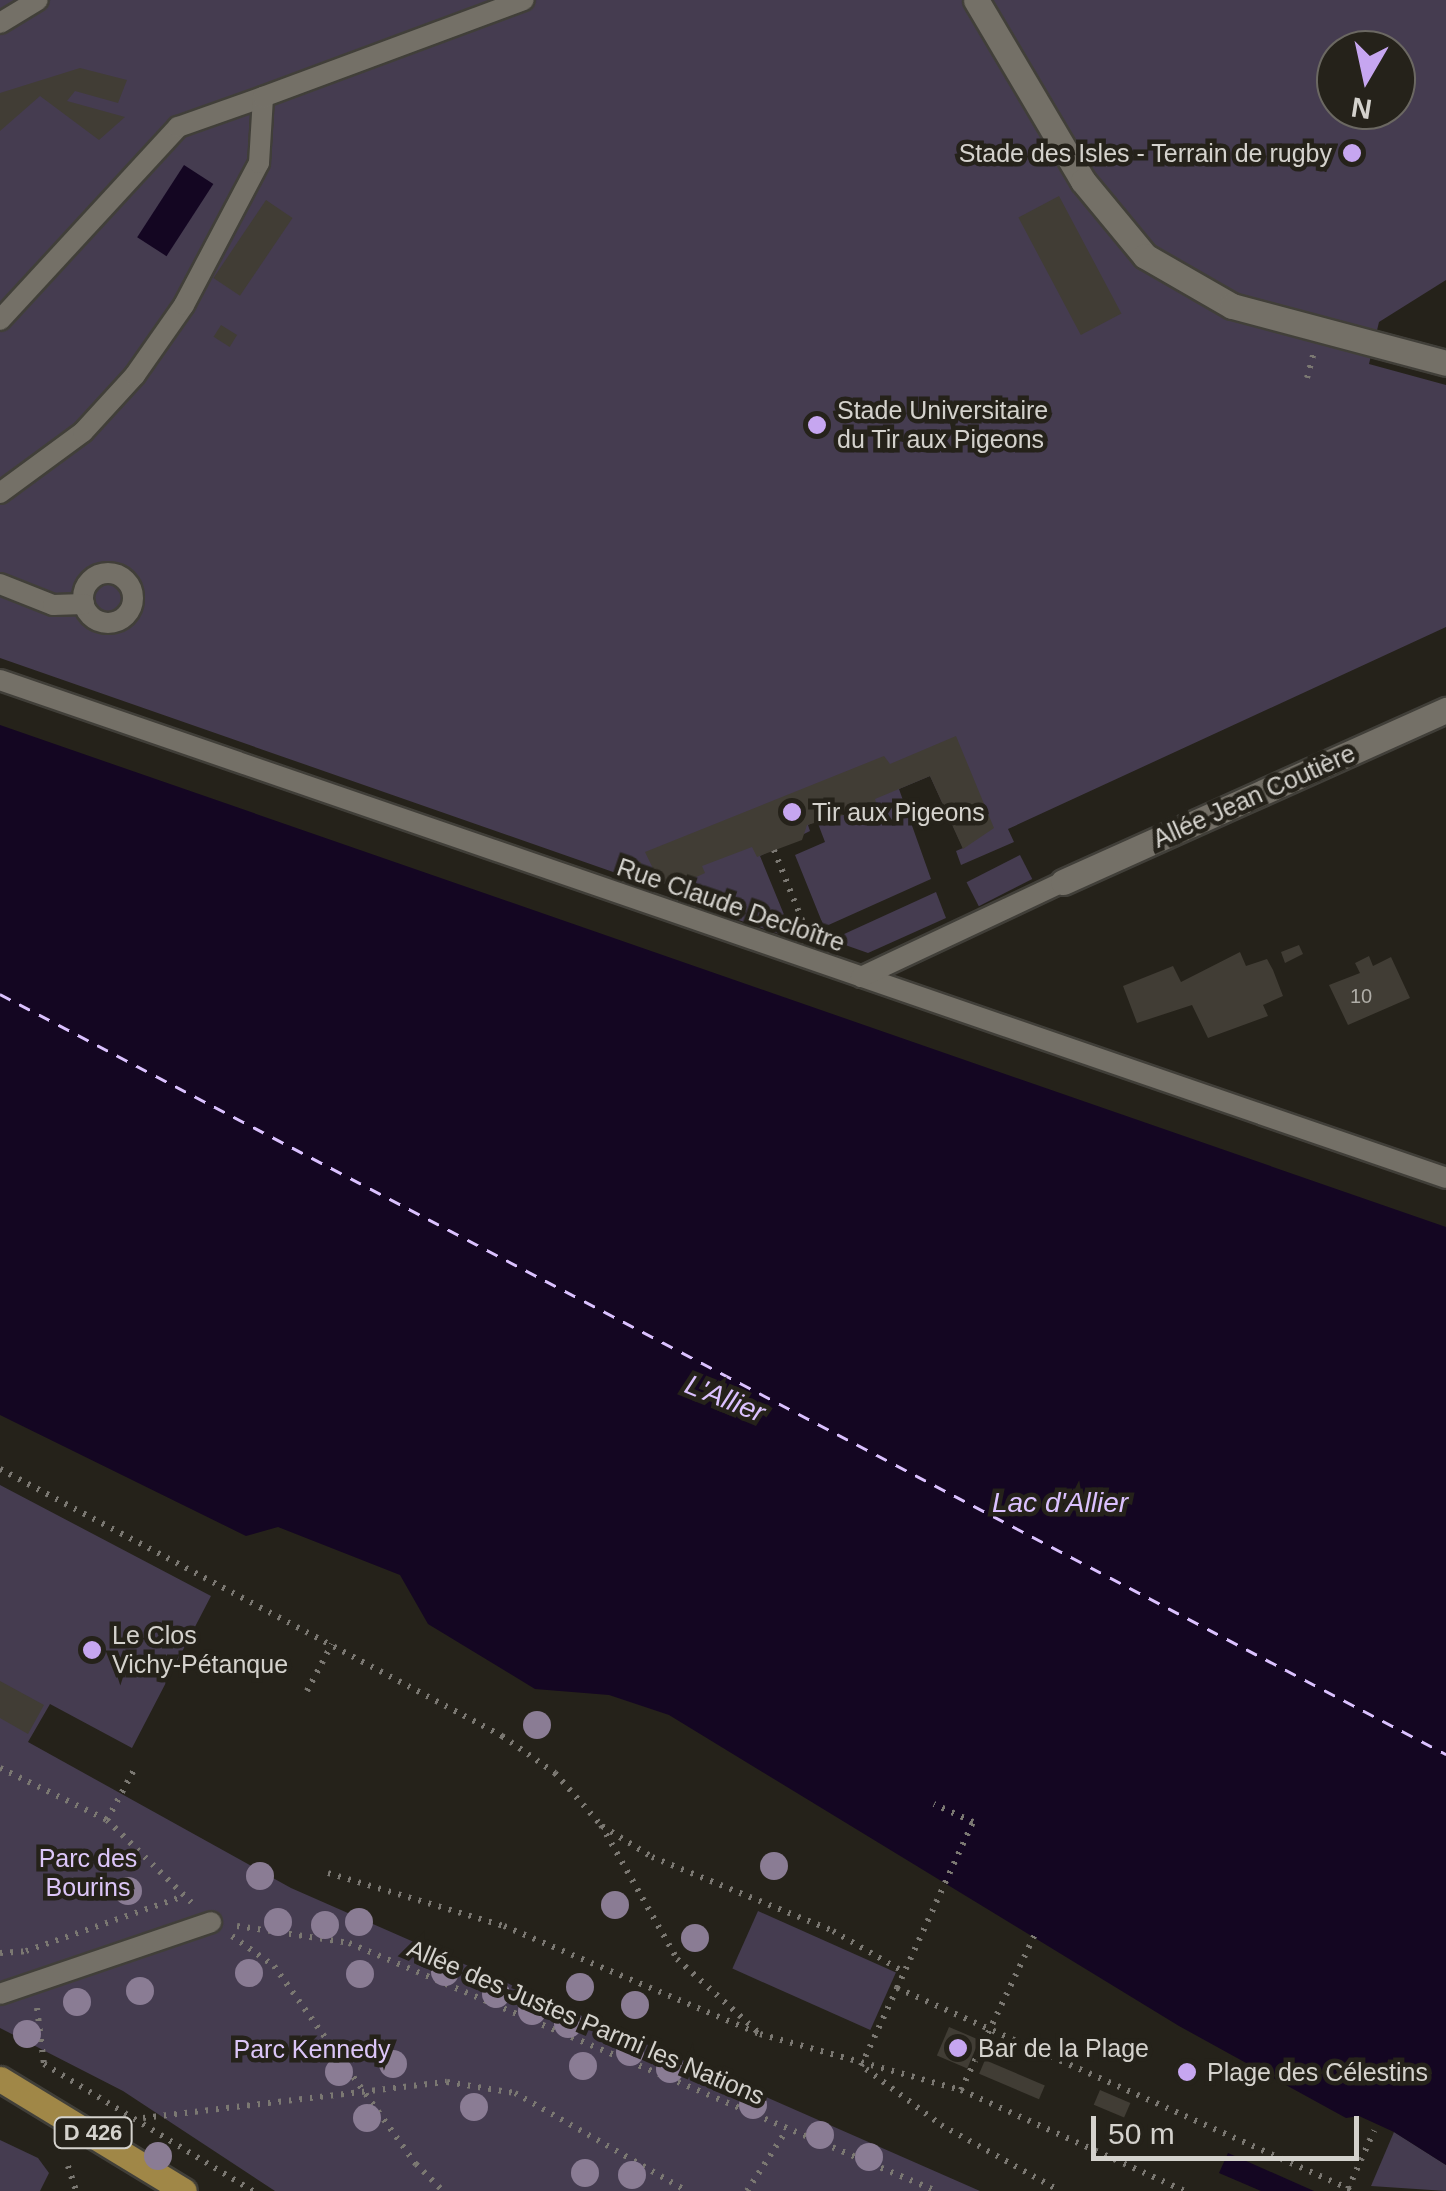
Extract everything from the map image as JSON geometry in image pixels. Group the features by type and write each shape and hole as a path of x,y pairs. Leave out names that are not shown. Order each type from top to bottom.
{"main road":[{"name":"D 426","path":"0,2080 184,2191"}],"street":[{"path":"976,0 1082,180 1145,256 1232,306 1446,363"},
{"name":"Allée Jean Coutière","path":"1062,882 1446,710"}],"lane":[{"path":"0,24 38,0"},
{"path":"0,320 178,127 524,0"},
{"path":"0,493 83,432 135,375 184,305 258,163 263,96"},
{"path":"0,584 53,605 84,604"},
{"name":"Rue Claude Decloître","path":"0,680 1446,1178"},
{"path":"861,977 1062,882"},
{"path":"0,1994 211,1922"}],"path":[{"path":"1307,378 1314,351"},
{"path":"774,850 819,964"},
{"path":"0,1469 502,1736 555,1773 601,1825 677,1960 760,2034"},
{"path":"308,1691 332,1644"},
{"path":"0,1768 107,1820 211,1922 274,1966 443,2191"},
{"path":"107,1820 135,1768"},
{"path":"861,2066 973,1822 934,1804"},
{"path":"601,1825 652,1857 833,1931 904,1972"},
{"path":"328,1874 504,1926 760,2034 861,2066 962,2090 1184,2191"},
{"path":"0,1957 184,1896"},
{"name":"Allée des Justes Parmi les Nations","path":"211,1922 349,1943 936,2191"},
{"path":"962,2090 1035,1934"},
{"path":"0,1957 34,1982 44,2064 142,2118 253,2191"},
{"path":"897,1988 1350,2190 1374,2131"},
{"path":"861,2066 941,2125 1060,2191"},
{"path":"142,2118 368,2095 447,2082 515,2093 687,2191"},
{"path":"747,2191 786,2130"},
{"path":"68,2166 76,2191"}],"green space":[{"name":"Stade Universitaire du Tir aux Pigeons","path":"0,0 1446,0 1446,280 1379,322 1369,364 1446,385 1446,627 1008,829 1014,842 961,865 956,851 963,848 930,776 899,789 931,879 824,927 795,855 825,842 817,821 808,825 810,831 760,856 785,917 779,934 686,902 677,878 661,885 636,880 0,658"},
{"path":"1020,855 1032,879 979,906 967,882"},
{"path":"936,892 946,918 868,953 831,940"},
{"name":"Parc Kennedy","path":"0,1485 211,1596 132,1748 50,1704 28,1742 291,1888 980,2191 275,2191 123,2091 0,2028"},
{"path":"758,1911 896,1972 870,2030 732,1969"},
{"path":"1394,2132 1446,2165 1446,2191 1371,2186"},
{"path":"0,2140 38,2158 49,2173 40,2191 0,2191"}],"water":[{"path":"184,165 213,184 167,256 137,237"},
{"name":"Lac d'Allier","path":"0,725 1446,1227 1446,2165 1394,2132 1359,2116 1346,2118 1179,2026 669,1715 609,1695 535,1689 428,1624 400,1575 278,1527 246,1536 0,1415"},
{"path":"1228,2153 1314,2191 1261,2191 1219,2173"}],"building":[{"path":"80,68 127,80 118,103 75,91 67,101 125,117 99,140 40,96 0,131 0,93"},
{"path":"1059,196 1121,313 1081,335 1018,218"},
{"path":"266,200 293,218 240,296 213,278"},
{"path":"221,325 237,335 230,347 214,337"},
{"name":"Tir aux Pigeons","path":"956,736 994,828 963,849 930,776 875,799 877,806 807,825 802,840 757,857 752,847 702,866 705,873 681,884 677,878 661,885 645,852 884,756 890,764"},
{"path":"621,856 641,862 636,879 616,873"},
{"path":"1299,945 1303,954 1285,963 1281,952"},
{"path":"1240,952 1246,966 1267,959 1273,970 1283,996 1263,1005 1268,1016 1208,1038 1192,1005 1137,1023 1123,986 1173,966 1181,982"},
{"path":"1369,956 1373,966 1391,957 1410,998 1348,1025 1329,985 1360,973 1355,963"},
{"path":"0,1681 44,1705 28,1734 0,1718"},
{"name":"Bar de la Plage","path":"949,2027 979,2040 967,2068 937,2056"},
{"path":"985,2060 1045,2085 1039,2099 979,2074"},
{"path":"1100,2090 1130,2103 1124,2118 1094,2105"}],"ferry route":[{"path":"0,994 1446,1754"}],"place":[{"name":"Stade des Isles - Terrain de rugby","path":"1352,153"},
{"name":"Stade Universitaire du Tir aux Pigeons","path":"817,425"},
{"name":"Tir aux Pigeons","path":"792,812"},
{"name":"Le Clos Vichy-Pétanque","path":"92,1650"},
{"name":"Bar de la Plage","path":"958,2048"},
{"name":"Plage des Célestins","path":"1187,2072"}],"water label":[{"name":"L'Allier","path":"725,1399"}],"park label":[{"name":"Parc des Bourins","path":"88,1874"}]}
